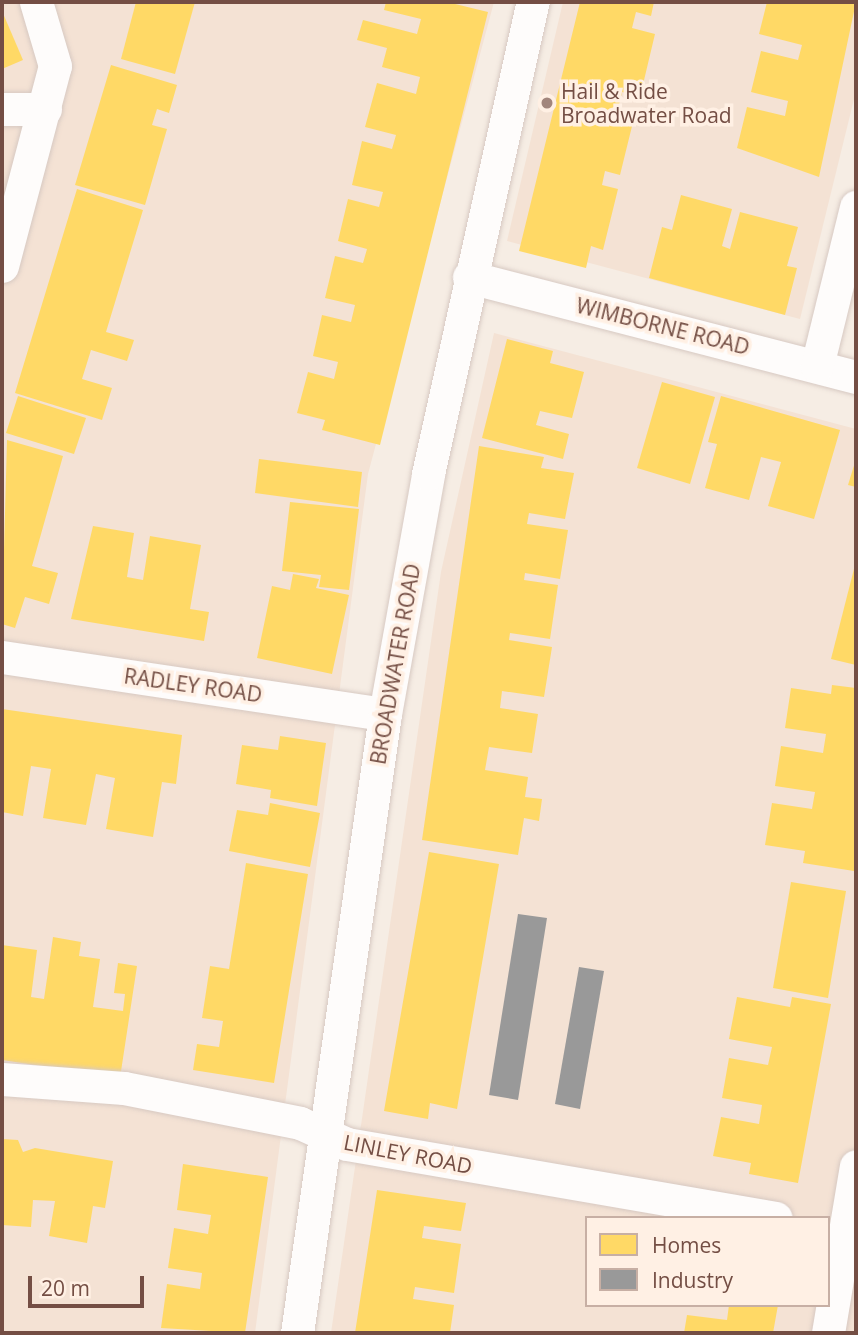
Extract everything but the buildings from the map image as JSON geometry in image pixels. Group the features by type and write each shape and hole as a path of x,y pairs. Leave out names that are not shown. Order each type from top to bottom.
{"street":[{"path":"2,267 45,109 54,50 37,2"},
{"name":"BROADWATER ROAD","path":"297,1333 385,714 469,276 533,2"},
{"path":"2,109 45,109"},
{"path":"817,366 856,207"},
{"name":"WIMBORNE ROAD","path":"469,276 856,377"},
{"name":"RADLEY ROAD","path":"2,657 385,714"},
{"name":"LINLEY ROAD","path":"2,1079 124,1088 300,1123 324,1137 765,1216"},
{"path":"828,1333 843,1230 856,1166"}],"shaded area":[{"path":"2,2 494,2 368,474 255,1333 2,1333"},
{"path":"563,2 856,2 856,91 800,319 507,241"},
{"path":"494,333 856,429 856,1333 331,1333 441,572"}],"place":[{"name":"Hail & Ride Broadwater Road","path":"547,103"}]}
